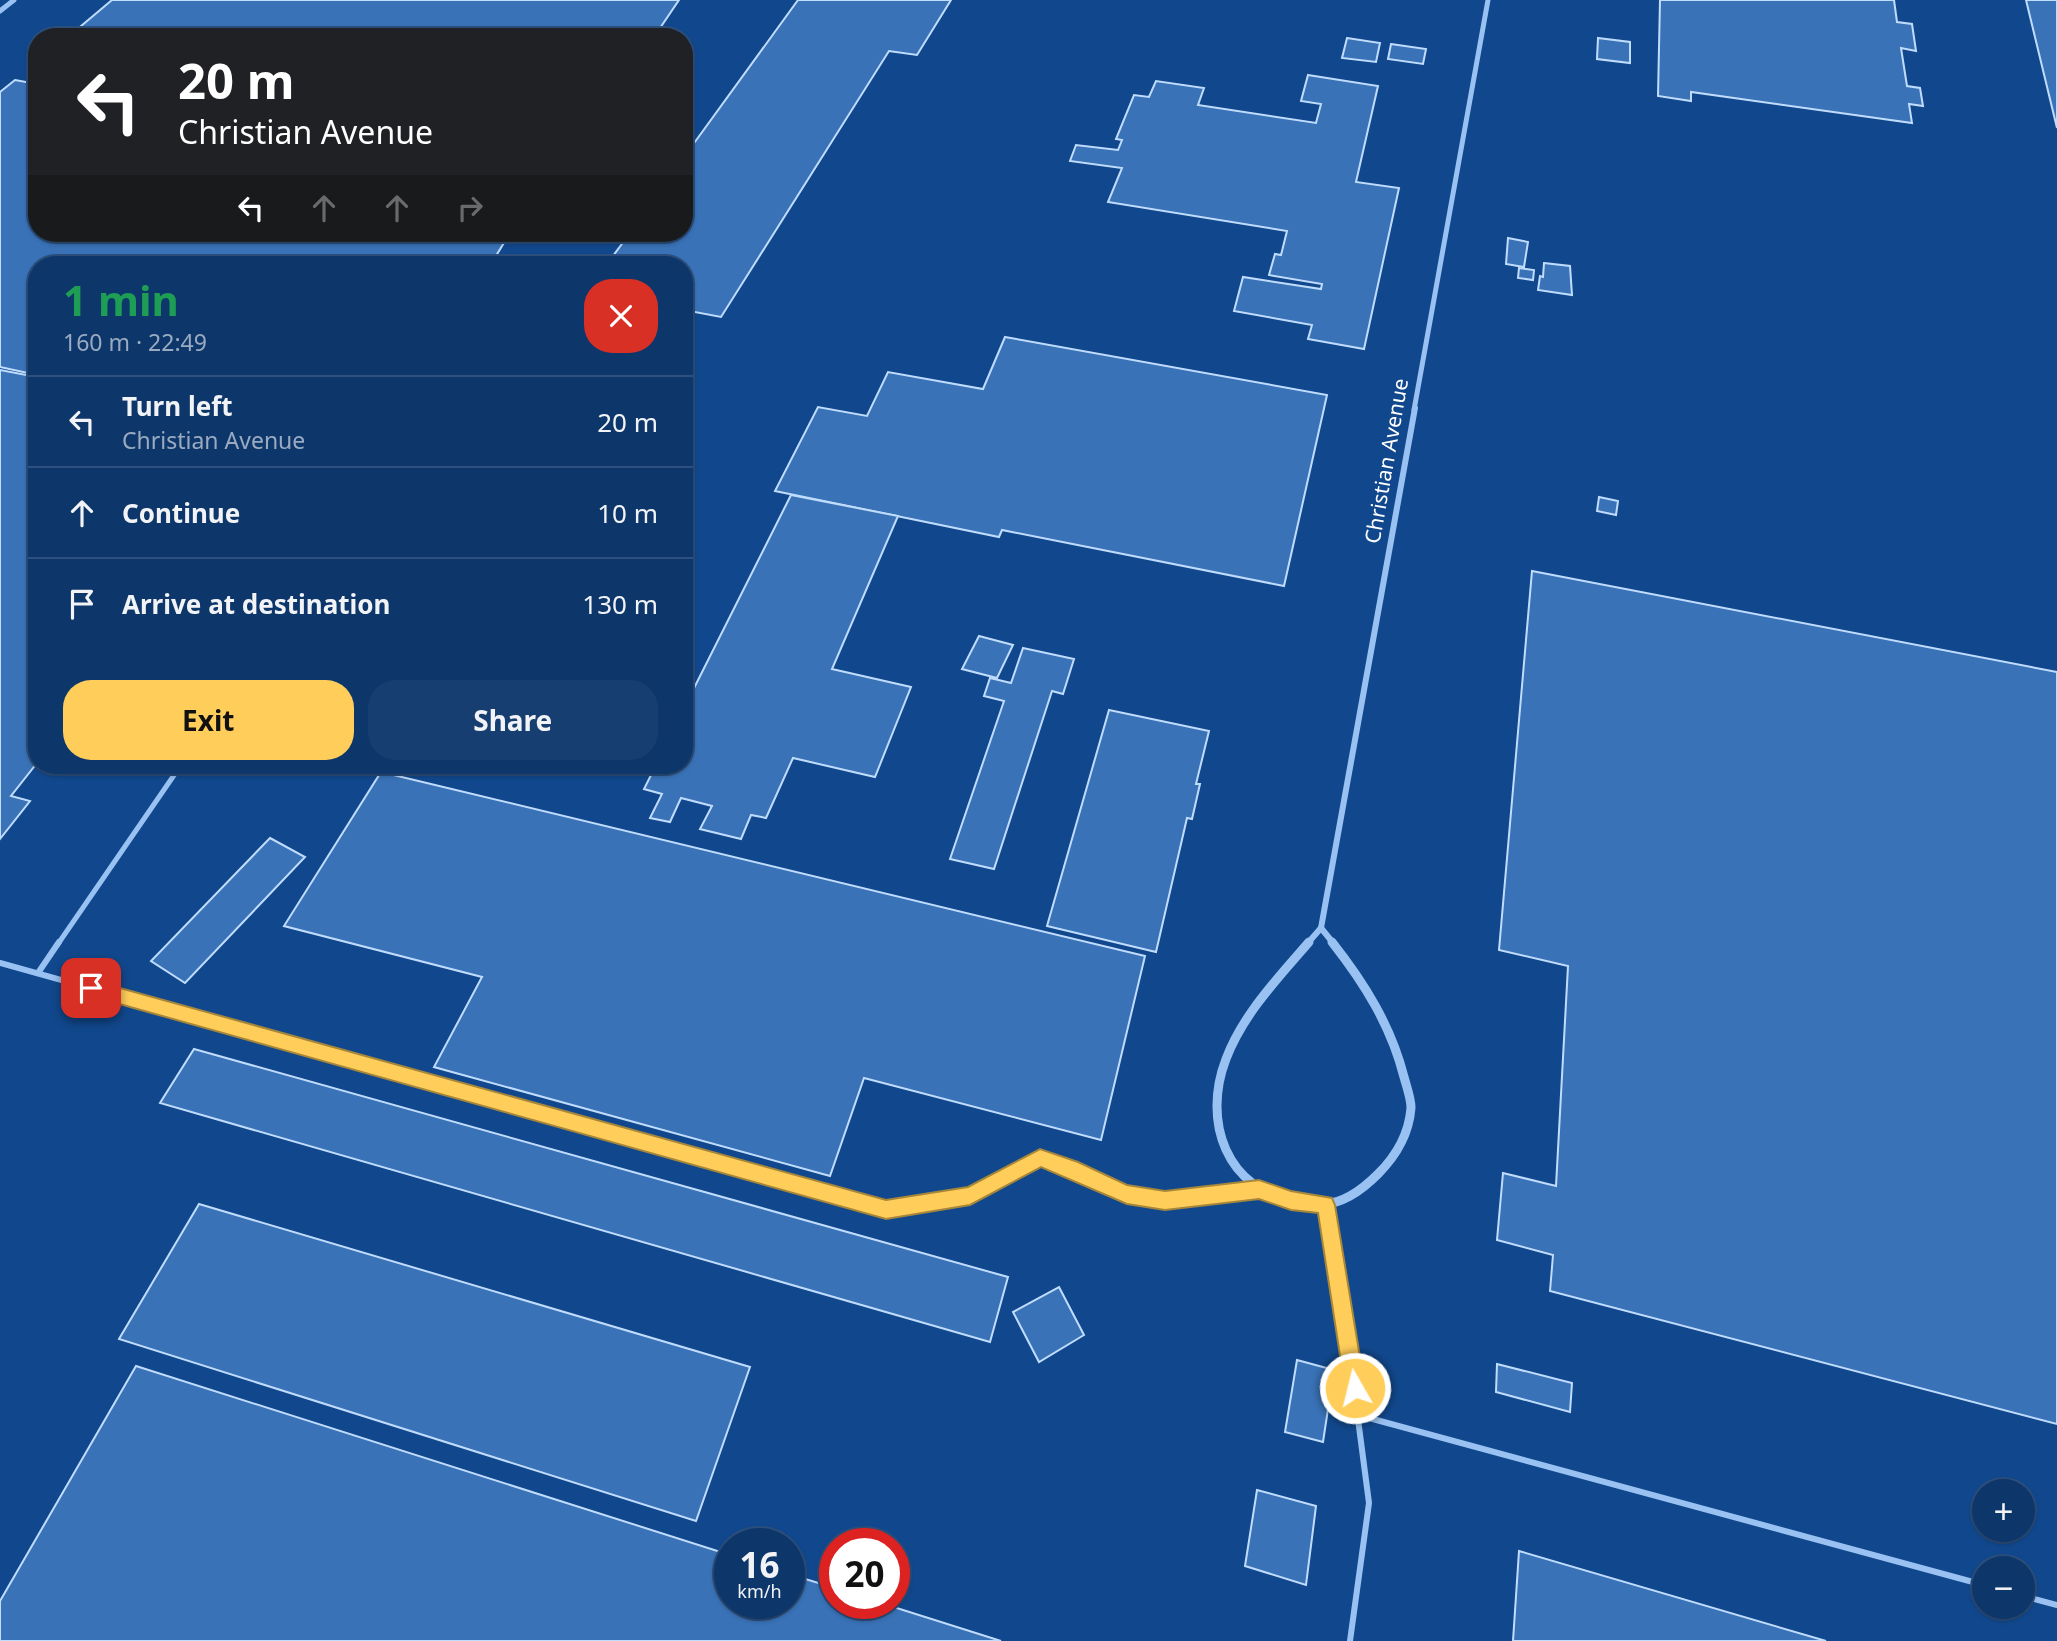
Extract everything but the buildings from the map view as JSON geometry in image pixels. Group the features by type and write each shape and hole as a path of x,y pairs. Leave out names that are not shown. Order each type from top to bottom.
{"street":[{"path":"0,11 14,0"},
{"name":"Christian Avenue","path":"1321,928 1488,0"},
{"path":"1321,928 1384,1016 1401,1060 1411,1105 1409,1128 1391,1161 1352,1194 1326,1205 1291,1200 1259,1190 1236,1168 1223,1137 1216,1117 1219,1083 1226,1059 1260,997 1321,928"}],"lane":[{"path":"38,973 175,774"},
{"path":"0,963 886,1210 970,1196 1040,1158 1071,1168 1102,1185 1127,1194 1165,1201 1259,1190"},
{"path":"1326,1205 1340,1282 1369,1503 1350,1641"},
{"path":"1358,1415 1972,1583"},
{"path":"2035,1599 2057,1605"}],"route":[{"path":"91,988 886,1210 970,1196 1040,1158 1071,1168 1102,1185 1127,1194 1165,1201 1259,1190 1291,1200 1326,1205 1355,1388"}]}
